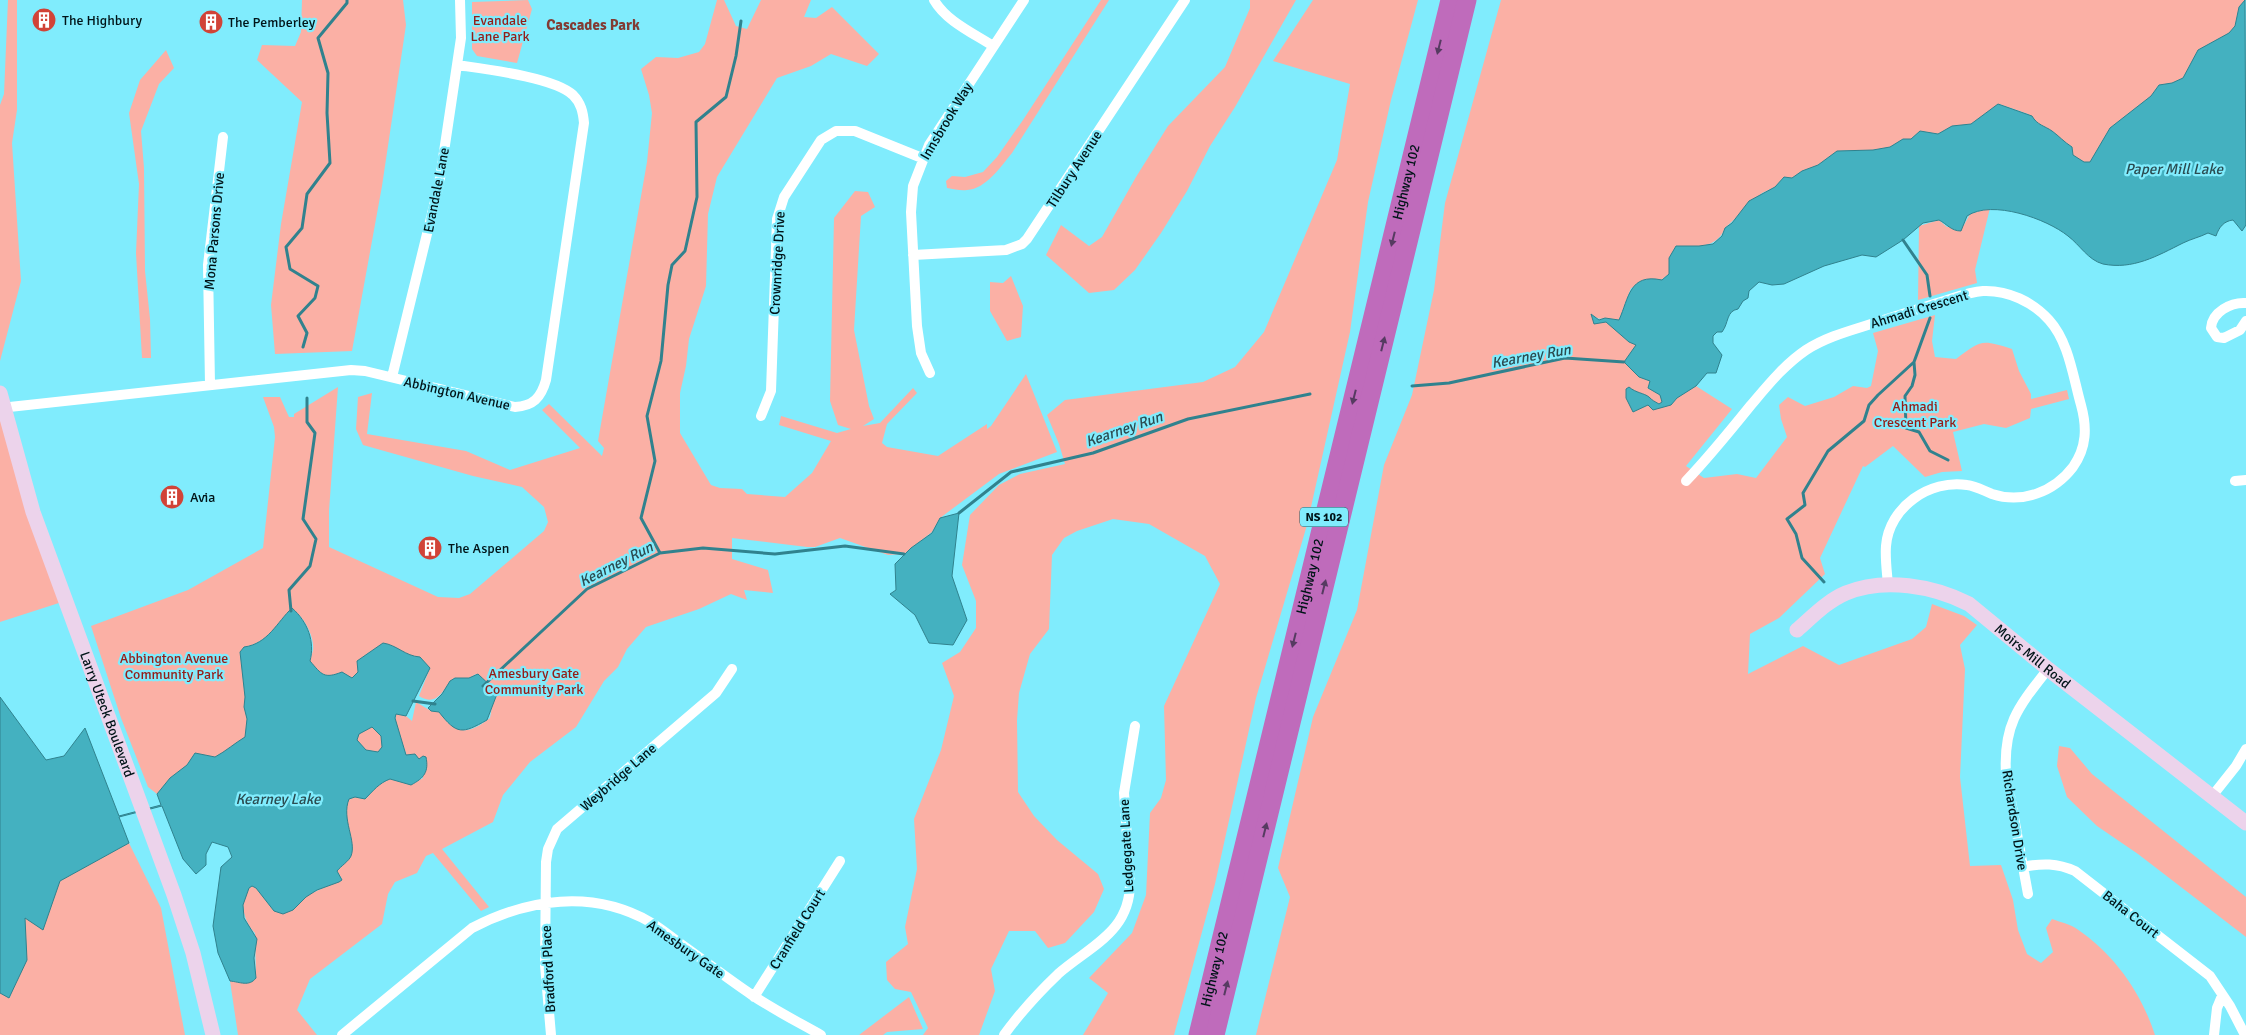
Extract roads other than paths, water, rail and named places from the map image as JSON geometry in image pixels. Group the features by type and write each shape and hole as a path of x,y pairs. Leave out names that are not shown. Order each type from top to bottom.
{"highway":[{"name":"Highway 102","path":"1198,1035 1450,0"},
{"name":"Highway 102","path":"1215,1035 1467,0"}],"main road":[{"name":"Larry Uteck Boulevard","path":"0,393 2,408 33,512 188,936 213,1035"},
{"name":"Moirs Mill Road","path":"1797,630 1822,608 1846,593 1860,589 1888,585 1928,589 1944,593 1969,604 2048,669 2246,823"}],"street":[{"name":"Evandale Lane","path":"392,377 439,185 461,33 460,0"},
{"path":"934,0 941,11 993,46"},
{"name":"Innsbrook Way","path":"930,373 921,353 917,326 911,199 915,179 928,145 1024,0"},
{"name":"Tilbury Avenue","path":"913,255 1006,250 1022,244 1185,0"},
{"name":"Abbington Avenue","path":"2,408 351,370 392,377 515,407 526,406 536,400 543,392 546,380 584,123 583,112 580,104 564,88 514,74 457,65"},
{"name":"Crownridge Drive","path":"761,416 771,391 777,219 784,197 821,140 836,131 855,130 922,158"},
{"name":"Mona Parsons Drive","path":"210,385 208,265 223,137"},
{"name":"Ahmadi Crescent","path":"1686,481 1779,373 1794,359 1817,344 1839,334 1970,293 2000,292 2032,305 2052,323 2062,338 2086,422 2084,440 2079,457 2064,477 2056,484 2036,494 2020,497 2003,496 1968,485 1956,484 1938,487 1917,496 1903,508 1890,531 1886,546 1888,585"},
{"path":"2246,303 2228,306 2217,313 2212,320 2211,328 2217,336 2224,338 2240,330 2246,321"},
{"name":"Weybridge Lane","path":"545,903 548,849 558,829 716,693 732,669"},
{"name":"Richardson Drive","path":"2028,894 2006,774 2007,739 2019,707 2048,669"},
{"name":"Ledgegate Lane","path":"1004,1035 1029,1004 1057,976 1110,934 1126,910 1130,896 1130,881 1124,793 1135,726"},
{"path":"2213,796 2236,766 2246,749"},
{"name":"Cranfield Court","path":"754,997 840,861"},
{"name":"Baha Court","path":"2023,867 2052,864 2062,865 2075,871 2210,976 2230,1006 2245,1035"},
{"name":"Amesbury Gate","path":"342,1035 472,928 493,917 520,907 562,902 592,903 623,910 650,922 754,997 821,1035"},
{"name":"Bradford Place","path":"545,903 545,964 551,1035"},
{"path":"2214,1035 2217,1008 2222,996"}],"water":[{"name":"Paper Mill Lake","path":"2245,0 2246,225 2242,231 2233,220 2222,225 2216,236 2208,233 2144,261 2114,265 2098,262 2088,256 2059,230 2047,223 2019,213 2004,210 1978,211 1967,216 1961,231 1952,229 1939,220 1923,223 1903,240 1876,257 1862,255 1824,266 1784,284 1772,285 1759,282 1749,291 1748,298 1743,301 1738,309 1731,312 1722,332 1717,332 1713,336 1713,343 1722,355 1716,373 1707,373 1696,386 1677,398 1671,405 1653,410 1648,405 1633,412 1626,398 1626,389 1629,387 1659,404 1662,402 1660,395 1648,388 1650,381 1639,377 1624,362 1636,345 1629,342 1606,322 1594,324 1591,314 1599,320 1605,318 1619,320 1628,296 1637,284 1643,280 1662,280 1669,274 1669,258 1676,246 1713,244 1722,236 1725,228 1732,223 1749,201 1775,187 1784,177 1792,178 1802,171 1818,165 1837,151 1873,150 1890,147 1903,139 1911,139 1920,131 1938,134 1952,126 1971,124 1998,104 2032,116 2072,147 2073,155 2084,162 2090,162 2110,128 2151,96 2159,85 2172,83 2183,78 2198,50 2229,33 2235,26 2239,7"},
{"path":"959,513 952,576 967,620 953,645 929,643 915,615 890,594 896,590 895,564 911,548 932,533 940,518"},
{"name":"Kearney Lake","path":"292,608 306,626 312,647 310,661 324,674 331,675 342,672 352,678 358,672 357,661 383,643 410,655 420,657 430,668 406,716 396,714 395,718 406,755 415,754 419,759 423,756 426,757 427,767 422,777 411,785 390,779 379,785 365,799 355,797 349,799 347,814 352,850 350,858 337,871 342,880 339,882 317,890 306,897 293,910 283,914 274,911 256,888 252,886 249,888 243,905 244,918 257,939 254,958 256,978 253,981 244,983 230,981 218,953 213,926 221,867 232,857 228,847 212,842 206,854 206,865 196,874 183,859 162,806 119,817 129,843 60,881 43,930 25,918 27,960 9,998 0,993 0,697 46,760 64,756 85,728 119,816 161,805 157,794 170,778 187,765 195,753 215,757 245,737 247,719 244,707 245,697 240,652 244,647 260,642","holes":["372,727 381,736 382,747 378,752 366,750 357,740 359,734"]},
{"path":"478,674 497,694 487,720 466,730 460,730 445,720 439,712 431,711 428,708 442,694 450,681 455,678 469,678"}],"waterway":[{"path":"303,347 307,333 298,316 315,298 318,286 290,269 286,247 302,228 307,194 330,163 327,113 328,73 318,38 347,3 347,0"},
{"path":"660,553 641,518 655,461 647,416 661,361 668,285 672,265 685,251 697,197 696,122 726,97 736,56 741,21"},
{"path":"1903,240 1927,275 1930,296"},
{"path":"1930,318 1914,362 1915,375 1912,386 1905,396 1906,428 1919,432 1930,451 1948,460"},
{"name":"Kearney Run","path":"1412,386 1449,383 1565,358 1624,362"},
{"path":"1824,582 1802,558 1796,534 1787,519 1805,505 1803,493 1828,451 1864,421 1869,405 1914,362"},
{"name":"Kearney Run","path":"959,513 1011,472 1093,453 1188,419 1310,394"},
{"path":"291,611 289,590 310,566 316,539 303,519 315,433 307,422 307,398"},
{"name":"Kearney Run","path":"483,686 587,589 660,553 703,548 775,554 845,546 904,554"},
{"name":"Kearney Run","path":"413,701 435,704"}],"place":[{"name":"The Highbury","path":"44,20"},
{"name":"The Pemberley","path":"211,22"},
{"name":"Avia","path":"172,497"},
{"name":"The Aspen","path":"430,548"}],"district":[{"name":"Cascades Park","path":"593,25"}],"park label":[{"name":"Evandale Lane Park","path":"500,28"},
{"name":"Ahmadi Crescent Park","path":"1915,414"},
{"name":"Abbington Avenue Community Park","path":"174,666"},
{"name":"Amesbury Gate Community Park","path":"534,682"}]}
